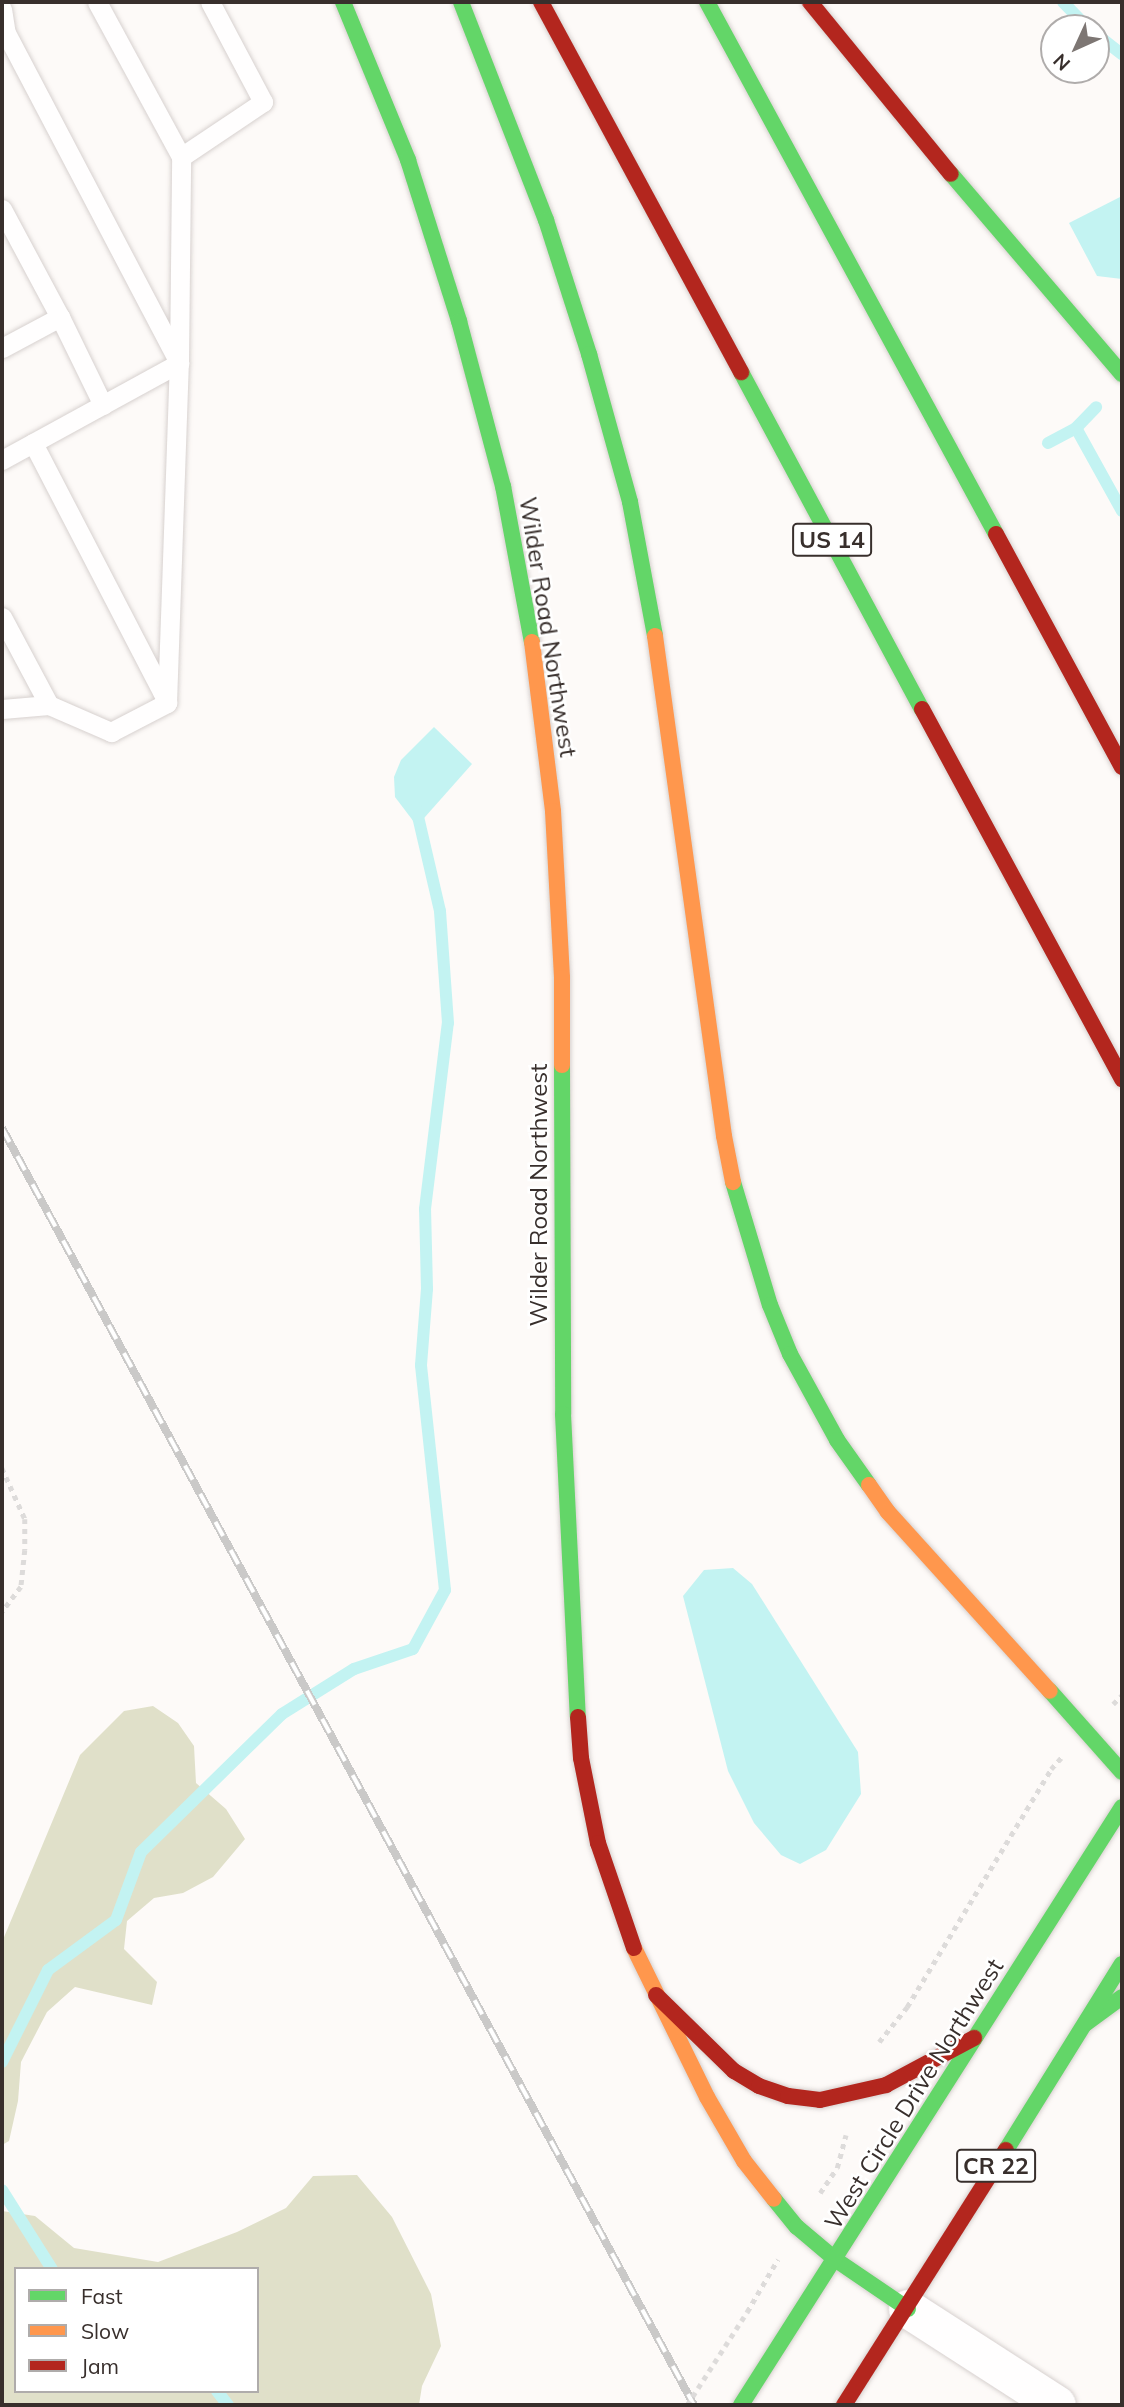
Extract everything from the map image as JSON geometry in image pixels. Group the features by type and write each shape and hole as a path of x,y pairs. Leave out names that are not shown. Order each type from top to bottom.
{"main road":[{"name":"Wilder Road Northwest","path":"343,2 408,160 459,321 503,486 534,653 553,811 562,978 563,1414 573,1660 581,1758 598,1843 618,1907 656,1995 707,2097 744,2161 797,2227 836,2259 908,2309"},
{"path":"461,2 494,80 546,220 589,354 630,502 664,686 724,1136 734,1185 770,1305 814,1401 861,1477 921,1552 1122,1772"},
{"name":"US 14","path":"541,2 1122,1079"},
{"path":"706,2 1122,767"},
{"path":"810,2 903,118 1122,374"},
{"name":"West Circle Drive Northwest","path":"741,2405 1122,1807"},
{"name":"CR 22","path":"844,2405 908,2309 1122,1964"},
{"path":"656,1995 734,2071 759,2086 788,2096 820,2100 886,2085 978,2036"},
{"path":"1085,2024 1122,1997"}],"street":[{"path":"908,2309 1056,2405"}],"lane":[{"path":"97,2 181,157 179,363 167,703"},
{"path":"181,157 263,102 210,2"},
{"path":"2,9 4,35 179,363"},
{"path":"2,209 103,405"},
{"path":"2,348 60,317"},
{"path":"2,460 179,363"},
{"path":"33,443 167,703"},
{"path":"2,617 49,705"},
{"path":"2,709 49,705 111,732 167,703"}],"path":[{"path":"2,1468 25,1519 21,1587 2,1612"},
{"path":"874,2047 907,2007 1051,1769 1122,1695"},
{"path":"687,2405 747,2312"}],"green space":[{"path":"153,1706 178,1723 194,1746 196,1783 226,1809 245,1839 213,1877 183,1893 154,1898 127,1921 124,1949 157,1982 152,2005 75,1987 47,2012 21,2062 18,2101 9,2141 2,2145 2,1942 80,1755 124,1711"},
{"path":"357,2175 392,2217 431,2294 441,2346 422,2386 419,2405 2,2405 2,2211 35,2216 74,2248 158,2262 237,2232 286,2208 313,2176"}],"water":[{"path":"1122,196 1122,279 1097,276 1069,223"},
{"path":"434,727 472,764 417,826 395,797 394,777 401,760"},
{"path":"733,1568 752,1584 858,1752 861,1794 826,1850 800,1864 781,1855 754,1823 728,1771 683,1596 704,1570"}],"waterway":[{"path":"1063,2 1075,14"},
{"path":"1110,45 1122,54"},
{"path":"1048,443 1076,428 1096,407"},
{"path":"1076,428 1122,511"},
{"path":"2,2062 48,1970 116,1920 141,1852 282,1714 354,1669 413,1649 445,1590 421,1365 427,1289 425,1209 448,1023 440,911 416,808"},
{"path":"2,2190 51,2267"},
{"path":"219,2393 228,2405"}],"railway":[{"path":"2,1128 694,2405"}],"traffic: fast":[{"path":"343,2 408,160 459,321 503,486 532,642"},
{"path":"461,2 546,220 589,354 630,502 655,636"},
{"path":"707,2 996,534"},
{"path":"951,174 1122,374"},
{"path":"741,372 922,709"},
{"path":"562,1065 563,1414 578,1717"},
{"path":"733,1182 770,1305 790,1354 837,1440 869,1485"},
{"path":"1050,1691 1122,1772"},
{"path":"741,2405 1122,1807"},
{"path":"1006,2150 1122,1964"},
{"path":"1085,2024 1122,1997"},
{"path":"774,2199 797,2227 836,2260 908,2309"}],"traffic: slow":[{"path":"655,636 724,1136 733,1182"},
{"path":"532,642 553,811 562,978 562,1065"},
{"path":"869,1485 888,1512 1050,1691"},
{"path":"634,1948 707,2097 744,2161 774,2199"}],"traffic: jam":[{"path":"541,2 741,372"},
{"path":"810,2 951,174"},
{"path":"996,534 1122,767"},
{"path":"922,709 1122,1079"},
{"path":"578,1717 581,1758 598,1843 634,1948"},
{"path":"656,1995 734,2071 759,2086 788,2096 820,2100 886,2085 974,2038"},
{"path":"844,2405 1006,2150"}]}
